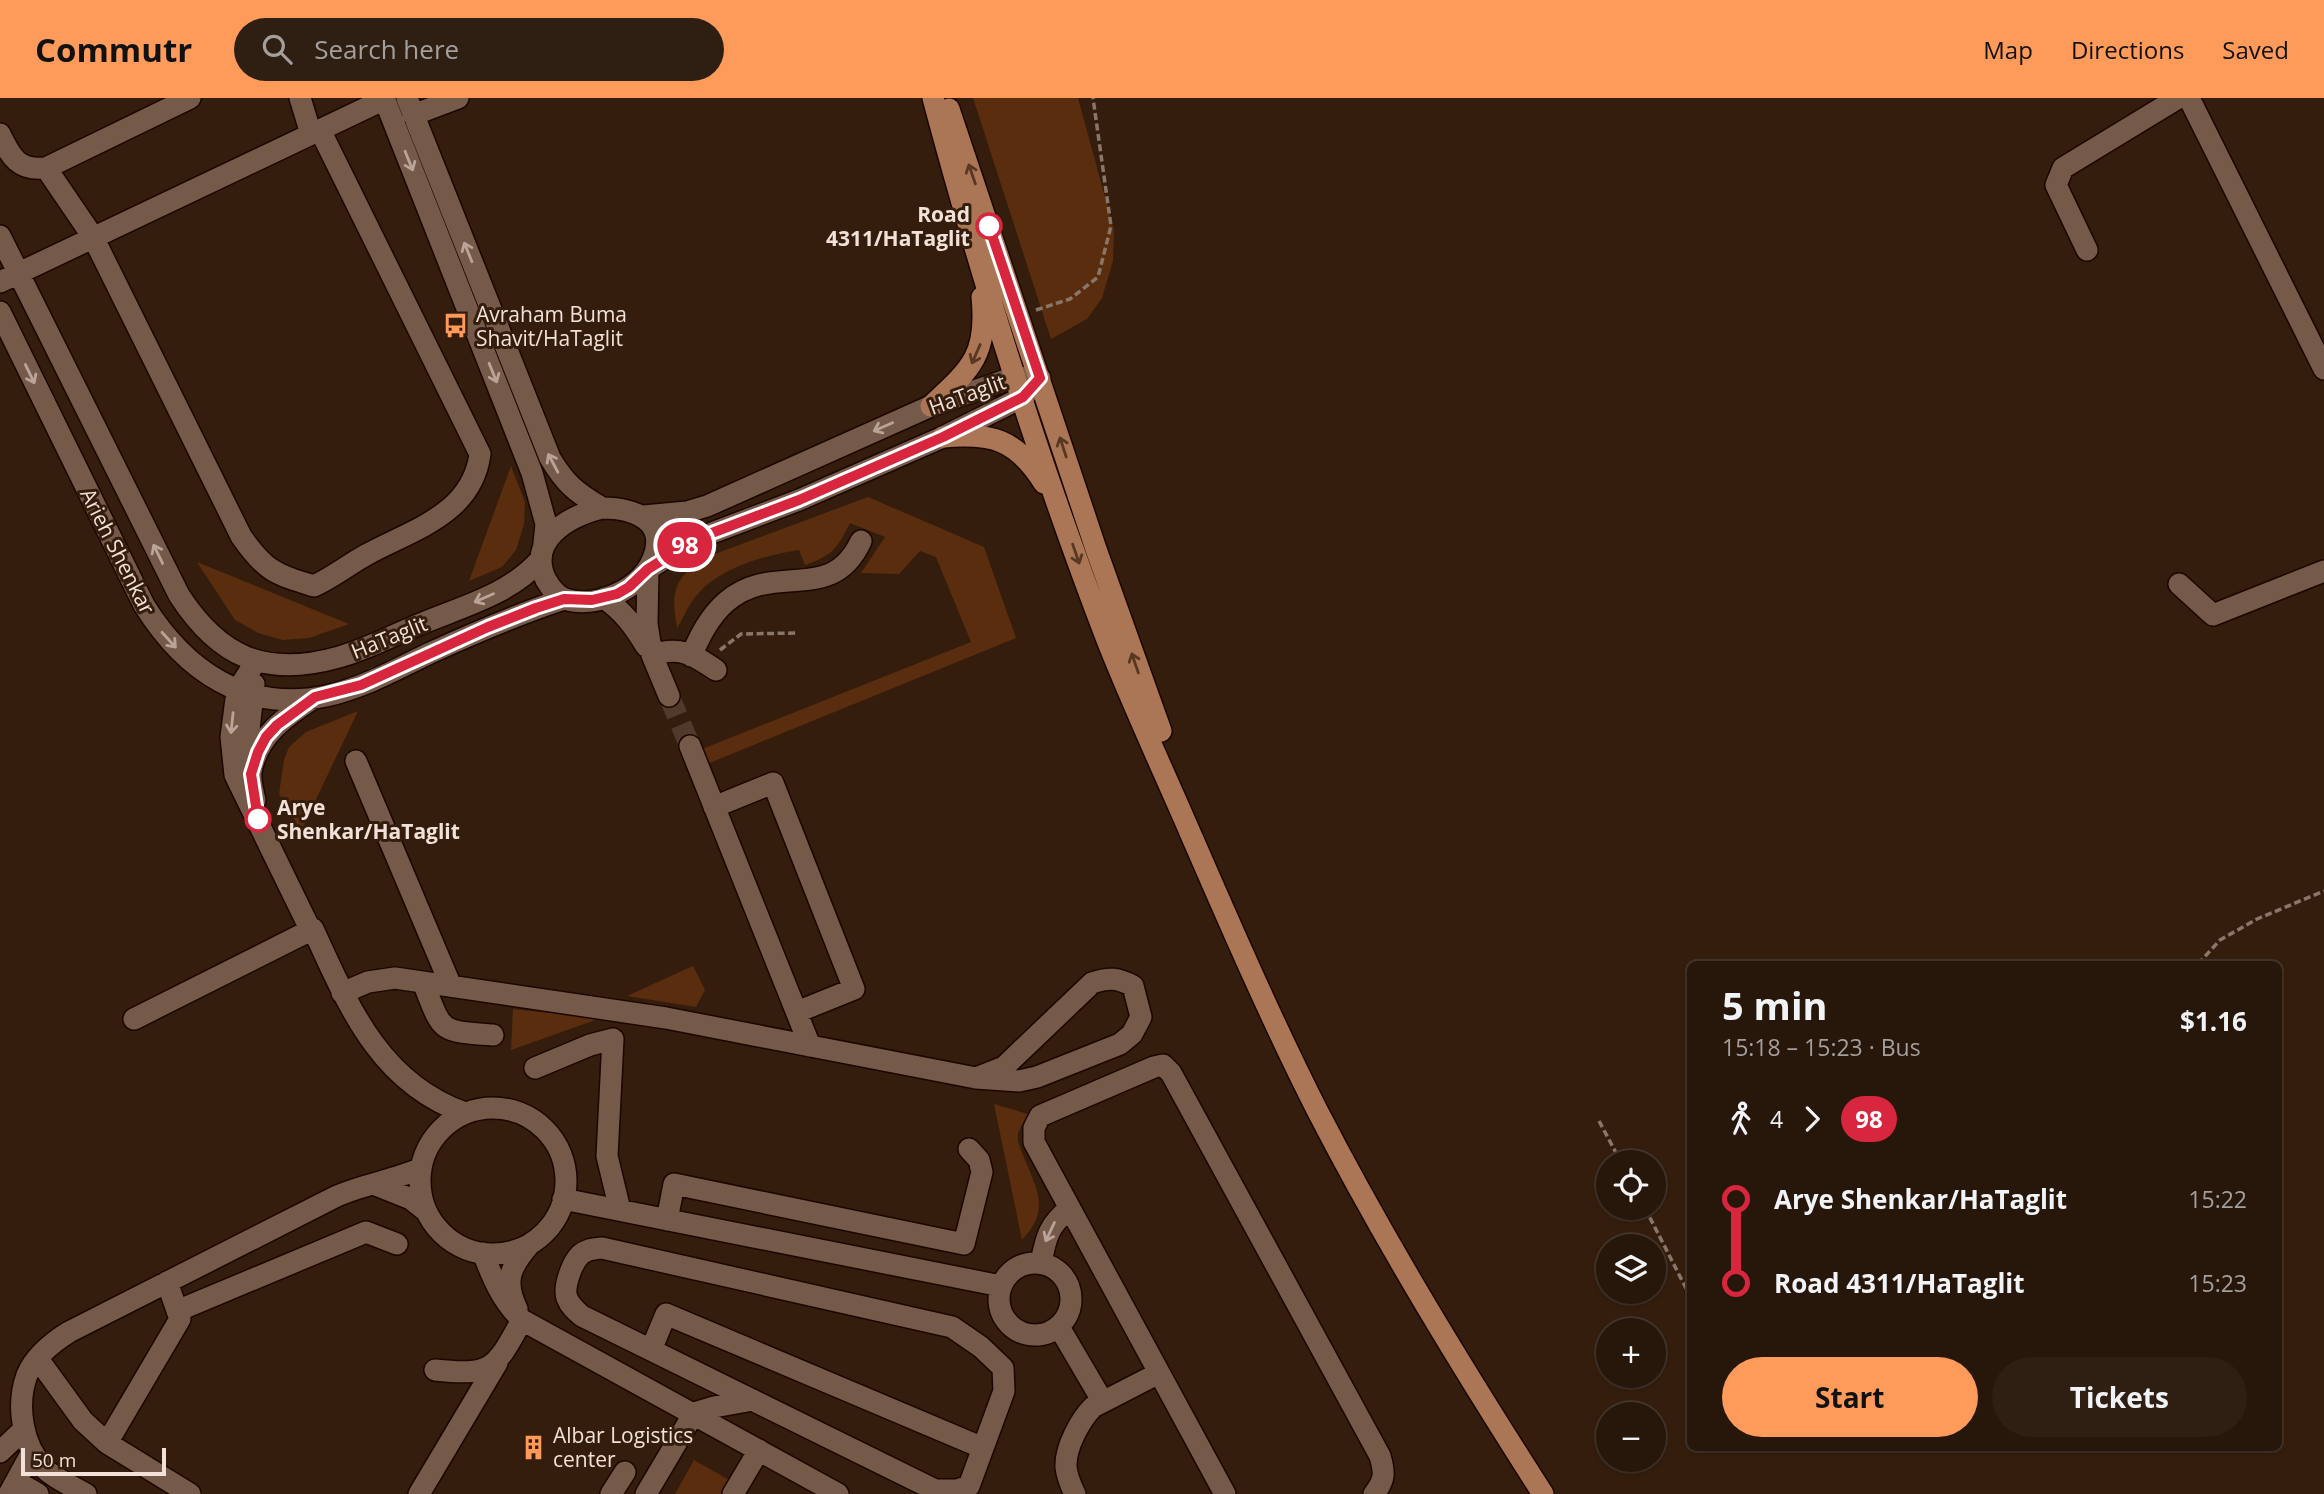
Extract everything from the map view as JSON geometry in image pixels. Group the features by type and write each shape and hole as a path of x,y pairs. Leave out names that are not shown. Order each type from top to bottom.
{"main road":[{"path":"933,98 979,263 1108,643 1234,934 1302,1080 1345,1163 1430,1314 1543,1494"},
{"path":"946,98 1131,650 1234,934"},
{"path":"931,406 968,369 980,348 983,329 979,263"},
{"path":"943,437 985,436 1007,443 1024,455 1035,468 1060,508"}],"street":[{"path":"0,134 18,163 33,170 46,168 190,98"},
{"path":"46,168 93,237 241,536 256,559 276,574 314,586 335,576 365,555 425,527 458,501 470,484 479,464 480,454 300,98"},
{"path":"458,98 410,106 550,458 573,490 602,508"},
{"path":"2087,250 2056,185 2063,168 2178,98"},
{"path":"2189,98 2324,369"},
{"path":"9,277 384,99 532,473 546,524 542,552 548,584 564,599 577,600 604,598 629,587 648,569 654,557 656,536 644,516 620,508 602,508 584,513 568,522 542,552"},
{"name":"Arieh Shenkar","path":"0,236 9,277 179,595 199,624 225,648"},
{"name":"Arieh Shenkar","path":"0,312 144,605 169,642 198,667 245,693 283,699 315,697"},
{"name":"HaTaglit","path":"648,569 696,539 799,500 943,437 1019,387 1040,378"},
{"name":"HaTaglit","path":"644,516 687,512 707,506 931,406 1019,387"},
{"path":"652,655 670,649 704,663 704,628 727,601 758,585 774,581 814,579 842,570 853,558 861,541"},
{"name":"HaTaglit","path":"225,648 256,661 271,663 309,662 353,652 484,599 515,582 542,552"},
{"path":"648,569 647,624 652,655"},
{"path":"2179,584 2213,615 2324,571"},
{"path":"604,598 619,608 630,621 652,655 669,696"},
{"name":"HaTaglit","path":"315,697 361,685 497,623 564,599"},
{"path":"256,661 245,693 232,718 235,775 310,929 313,929 342,993 374,1046 420,1090 465,1113"},
{"path":"245,693 251,774 258,819"},
{"path":"251,774 266,737 286,716 315,697"},
{"path":"690,747 810,1046"},
{"path":"356,761 451,986"},
{"path":"714,807 773,783 854,989 797,1012"},
{"path":"134,1019 313,929"},
{"path":"342,993 378,979 395,978 666,1018 976,1078 1018,1081 1037,1077 1121,1044 1132,1034 1142,1017 1133,986 1119,978 1092,983 1004,1068 976,1078"},
{"path":"423,982 437,1018 446,1029 493,1035"},
{"path":"535,1068 590,1045 613,1039 607,1156 620,1210"},
{"path":"1225,1494 1034,1142 1034,1128 1040,1116 1163,1065 1171,1073 1380,1456 1385,1473 1382,1484 1374,1494"},
{"path":"420,1090 436,1135"},
{"path":"426,1211 420,1190 421,1168 426,1150 449,1122 465,1113 486,1108 508,1109 529,1117 547,1132 559,1150 565,1171 563,1199 558,1214 546,1231 514,1262 510,1281 512,1300 522,1320"},
{"path":"667,1220 674,1184 964,1244 982,1172 979,1160 969,1149"},
{"path":"86,1494 44,1468 32,1451 23,1430 27,1375 57,1339 342,1194 421,1168"},
{"path":"376,1185 411,1199 426,1211 440,1232 460,1246 483,1253 507,1253 530,1244"},
{"path":"563,1199 1001,1286"},
{"path":"1041,1263 1046,1237 1055,1220 1070,1208"},
{"path":"177,1311 366,1232 397,1244"},
{"path":"602,1248 952,1326 981,1347 1003,1368 1004,1391 968,1486 957,1490 935,1490 650,1350 582,1316 572,1307 566,1295 567,1284 577,1257 589,1249 602,1248"},
{"path":"483,1253 496,1289 509,1308 522,1320 838,1494"},
{"path":"1030,1262 1041,1263 1061,1274 1068,1283 1070,1307 1059,1326 1048,1333 1035,1336 1023,1334 1012,1328 1003,1318 999,1306 1001,1286 1009,1273 1018,1266 1030,1262"},
{"path":"107,1443 180,1319 167,1282"},
{"path":"650,1350 666,1314 983,1448"},
{"path":"419,1494 522,1320"},
{"path":"1059,1326 1103,1402"},
{"path":"38,1359 83,1421 107,1443 190,1494"},
{"path":"435,1370 463,1373 482,1371 497,1363"},
{"path":"1075,1494 1066,1465 1076,1428 1093,1407 1160,1373"},
{"path":"646,1494 694,1413 753,1400"},
{"path":"0,1452 23,1430"},
{"path":"733,1494 759,1450"},
{"path":"32,1451 12,1488 38,1494"},
{"path":"611,1494 625,1472"}],"path":[{"path":"1020,316 1070,299 1098,277 1111,226 1093,98"},
{"path":"704,663 741,634 797,633"},
{"path":"2201,961 2220,940 2257,919 2324,891"},
{"path":"1599,1121 1615,1150"},
{"path":"1651,1220 1687,1290"}],"shaded area":[{"path":"973,98 1078,98 1114,230 1113,261 1102,298 1087,319 1051,339"},
{"path":"511,466 525,502 524,524 516,550 502,567 469,581"},
{"path":"868,497 984,547 1016,638 707,764 702,749 971,642 936,557 920,551 899,574 861,573 885,537 850,523 833,550 805,565 799,550 755,560 727,572 703,589 691,603 677,628 674,605 680,580 704,558"},
{"path":"197,562 349,624 309,638 283,640 258,633 235,620"},
{"path":"358,711 301,831 279,794 284,760 289,747 306,732"},
{"path":"693,966 705,990 696,1007 627,996"},
{"path":"513,1009 601,1018 511,1050"},
{"path":"994,1104 1028,1114 1019,1131 1018,1140 1036,1189 1039,1209 1031,1229 1022,1240"},
{"path":"694,1460 731,1481 723,1494 675,1494"}],"tunnel":[{"path":"669,696 690,746"}],"bus line":[{"name":"98","path":"258,819 251,774 258,752 266,737 286,716 315,697 361,685 536,608 564,599 592,600 617,594 648,569 696,539 799,500 943,437 1023,397 1040,378 989,226"}],"place":[{"name":"Road 4311/HaTaglit","path":"989,226"},
{"name":"Avraham Buma Shavit/HaTaglit","path":"456,326"},
{"name":"Arye Shenkar/HaTaglit","path":"258,819"},
{"name":"Albar Logistics center","path":"533,1447"}]}
